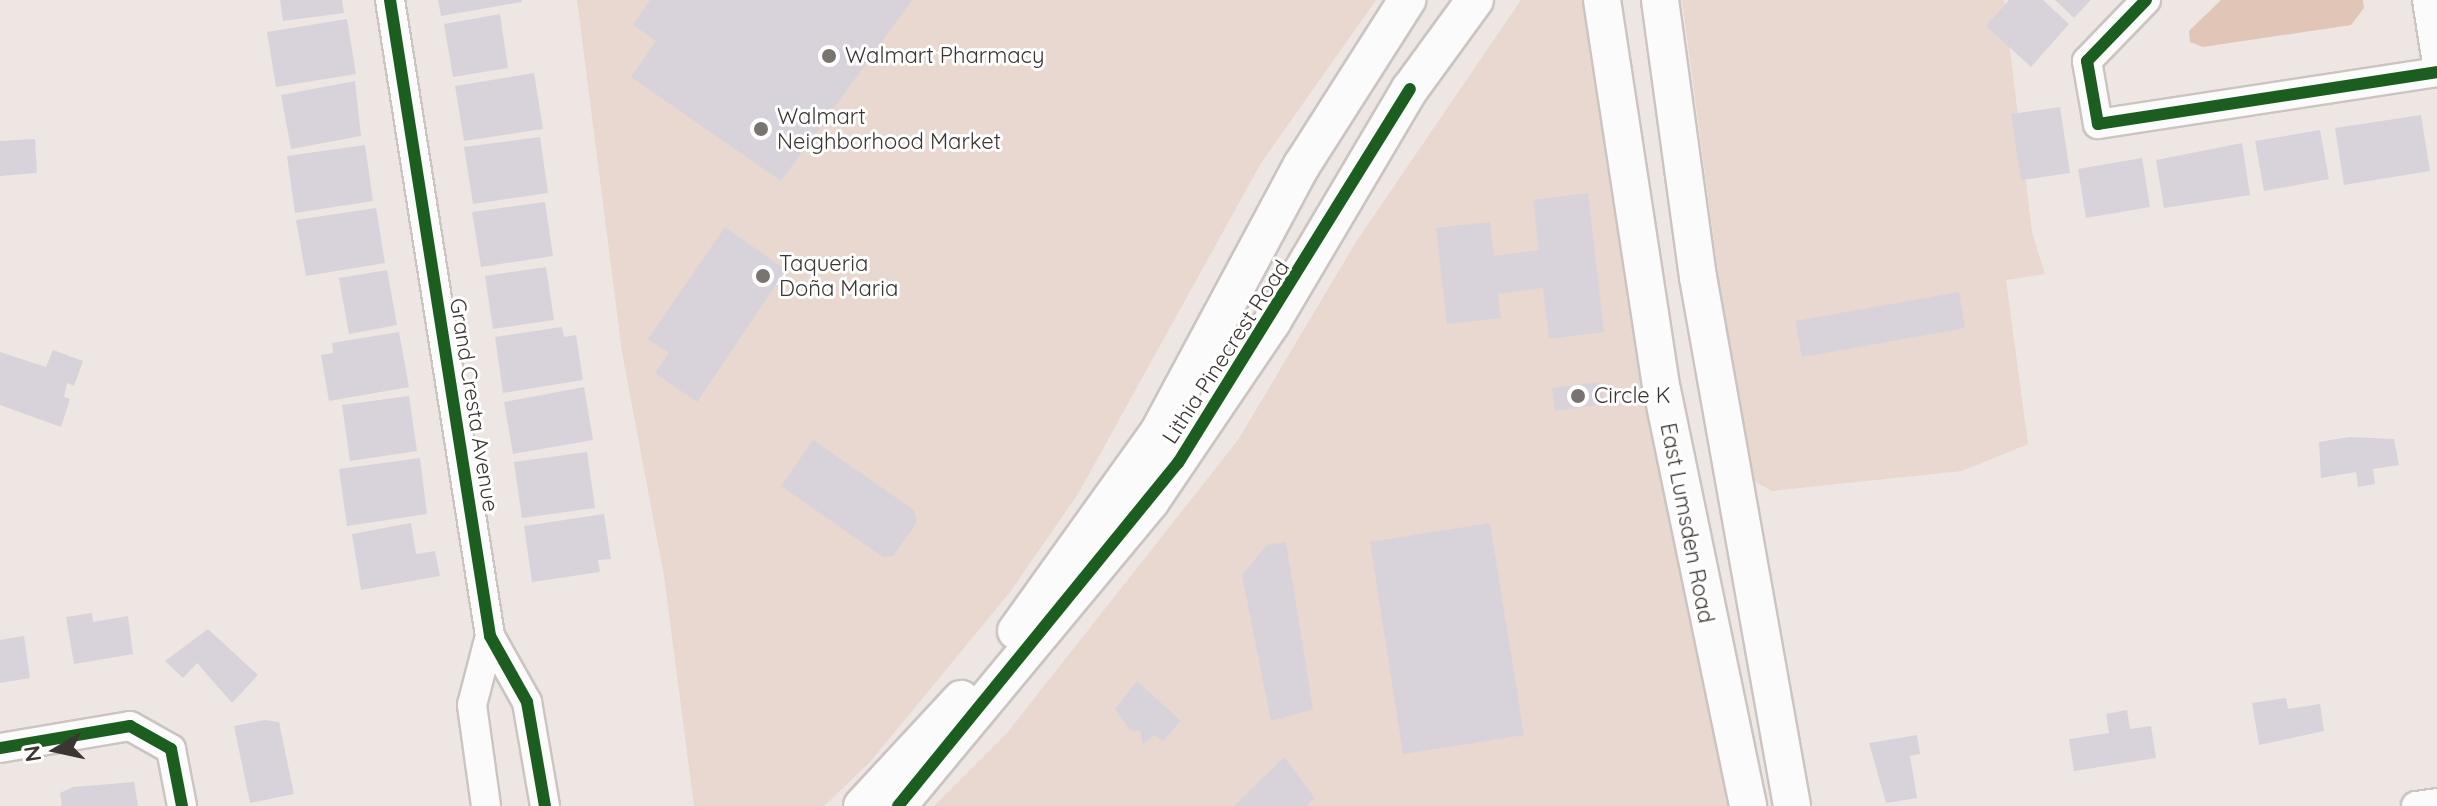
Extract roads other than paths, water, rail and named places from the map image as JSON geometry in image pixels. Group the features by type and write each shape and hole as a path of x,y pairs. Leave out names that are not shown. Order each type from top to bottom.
{"main road":[{"name":"Lithia Pinecrest Road","path":"862,806 978,681 1158,433 1302,165 1407,0"},
{"name":"Lithia Pinecrest Road","path":"898,806 1151,501 1279,310 1410,89 1475,0"},
{"path":"1410,89 1438,86 1497,0"},
{"name":"East Lumsden Road","path":"1602,0 1657,362 1748,806"},
{"path":"1660,0 1751,586 1792,806"},
{"path":"1657,362 1670,360 1680,373 1711,531 1751,586"}],"street":[{"name":"Grand Cresta Avenue","path":"390,0 490,636 527,702 545,806"},
{"path":"2146,0 2087,61 2098,124 2437,72"},
{"path":"2427,0 2437,64"},
{"name":"Grand Cresta Avenue","path":"486,806 472,705 490,636"},
{"path":"0,748 130,726 171,749 182,806"},
{"path":"2416,806 2437,803"}],"place":[{"name":"Walmart Pharmacy","path":"829,56"},
{"name":"Walmart Neighborhood Market","path":"761,129"},
{"name":"Taqueria Doña Maria","path":"763,276"},
{"name":"Circle K","path":"1578,396"}]}
